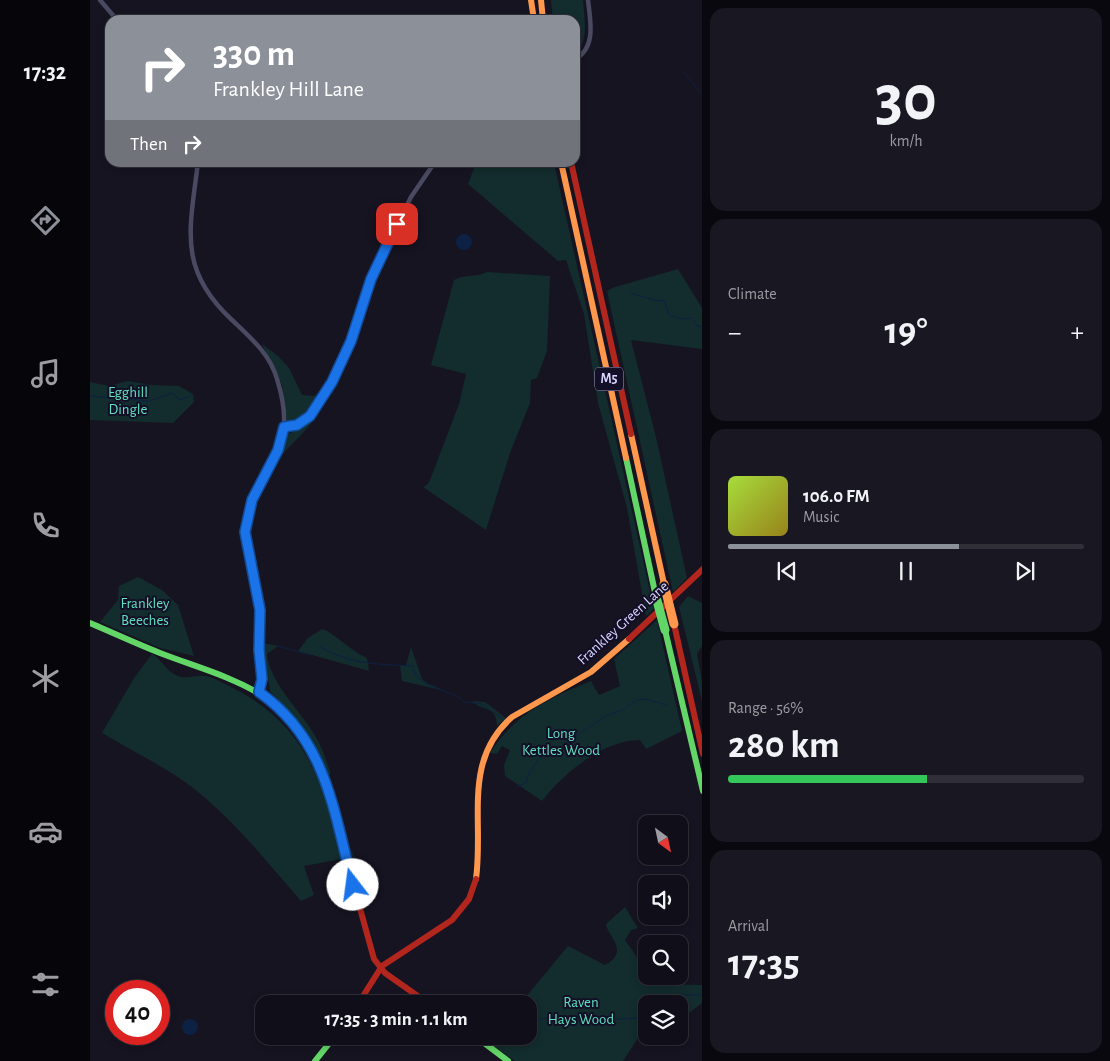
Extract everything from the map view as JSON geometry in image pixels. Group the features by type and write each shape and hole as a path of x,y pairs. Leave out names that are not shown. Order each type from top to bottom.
{"main road":[{"path":"532,0 534,15"},
{"path":"541,0 542,15"},
{"name":"M5","path":"561,167 656,597 702,791"},
{"name":"M5","path":"572,167 702,754"},
{"name":"Frankley Green Lane","path":"380,968 445,928 469,898 478,867 480,774 489,743 499,728 530,705 587,676 604,663 702,569"},
{"path":"90,623 160,653 215,672 259,692 292,719 308,742 316,758 331,802 370,949 380,968 417,995"},
{"path":"364,995 380,968"},
{"path":"315,1061 328,1045"},
{"path":"487,1045 508,1061"}],"street":[{"path":"100,0 113,15"},
{"path":"580,54 588,46 591,32 588,0"},
{"path":"197,167 190,233 191,254 198,276 209,296 256,342 271,365 282,401 284,427 278,450 252,500 245,532 260,610 259,650 262,679 259,692"},
{"path":"284,427 297,425 310,416 332,382 351,341 376,265 411,197 430,167"}],"green space":[{"path":"551,0 583,0 585,29 580,48 580,15 552,15"},
{"path":"474,167 555,167 654,609 646,616 627,508 598,403 584,314 566,260 558,261 468,184"},
{"path":"678,269 702,308 702,349 631,340 656,437 687,578 673,592 607,291"},
{"path":"487,272 550,276 547,351 537,378 531,380 530,403 510,453 486,530 423,487 430,480 459,404 466,374 431,365 454,280"},
{"path":"262,344 278,356 289,368 302,395 314,396 323,391 310,411 292,425 287,422 282,385"},
{"name":"Egghill Dingle","path":"128,381 151,385 179,386 193,394 194,402 173,423 90,420 90,382 109,386"},
{"path":"319,409 311,424 277,461 287,435 306,425"},
{"name":"Frankley Beeches","path":"138,577 162,590 178,605 194,656 160,648 100,622 118,600 119,586"},
{"path":"688,596 702,603 702,646 697,654 702,681 702,701 679,607"},
{"name":"Long Kettles Wood","path":"657,620 682,731 646,749 640,740 626,741 599,752 573,769 542,801 505,776 504,765 510,750 502,746 497,754 490,753 510,728 547,701 591,681 599,695 620,686 614,659"},
{"path":"322,629 331,633 367,658 369,671 298,651 308,638"},
{"path":"263,643 278,646 267,654 269,665 286,696 317,739 331,774 326,775 324,764 307,733 270,691"},
{"path":"411,647 422,679 445,691 402,681 400,665 406,665"},
{"path":"152,654 177,676 203,676 216,679 252,699 274,716 292,734 306,755 327,802 342,859 304,866 314,895 301,901 250,842 208,800 172,773 102,733 134,678"},
{"path":"472,701 485,702 506,718 497,726 494,714 491,711"},
{"path":"350,847 366,884 364,901"},
{"name":"Raven Hays Wood","path":"625,907 638,928 631,930 625,940 638,959 638,985 702,985 702,1003 688,1014 688,995 638,995 638,1038 623,1061 515,1061 493,1045 537,1045 537,995 527,995 568,946 605,965 613,960 617,949 606,924"}],"water":[{"path":"464,234 472,242 464,250 456,242"},
{"path":"187,1019 193,1019 198,1024 196,1033 187,1035 182,1030 182,1024"}],"waterway":[{"path":"682,71 702,94"},
{"path":"631,293 657,301 664,300 669,315 680,319 692,318 697,326 702,327"},
{"path":"90,396 149,401 172,393 180,400 190,396"},
{"path":"278,646 310,655"},
{"path":"320,647 355,660 376,664 413,666 415,674 426,684 457,696 464,702 482,704 501,718"},
{"path":"517,787 527,782 527,777 539,758 554,751 606,716 622,710 637,700 646,699 666,705"},
{"path":"519,749 538,751 542,755"},
{"path":"688,995 702,995"},
{"path":"537,1020 561,1016 589,1024 604,1020 638,1018"}],"traffic: fast":[{"path":"626,458 656,597"},
{"path":"656,597 665,630"},
{"path":"90,623 151,650 228,678 249,688 286,714 301,732 314,755"},
{"path":"665,630 702,787"},
{"path":"315,1061 328,1045"},
{"path":"487,1045 508,1061"}],"traffic: slow":[{"path":"531,0 533,15"},
{"path":"541,0 542,15"},
{"path":"562,167 626,458"},
{"path":"631,434 664,584"},
{"path":"664,584 674,624"},
{"path":"476,879 478,792 486,753 496,734 512,717 591,672 629,639"}],"traffic: jam":[{"path":"572,167 631,434"},
{"path":"629,639 702,570"},
{"path":"674,624 702,750"},
{"path":"314,755 324,778 374,959 385,973 416,995"},
{"path":"364,995 382,966 452,920 469,899 476,879"}],"route":[{"path":"353,885 331,802 316,758 301,730 292,719 259,692 262,679 259,650 260,610 245,532 252,500 278,450 284,427 297,425 304,422 310,416 316,409 342,363 376,265 384,254 397,224"}]}
